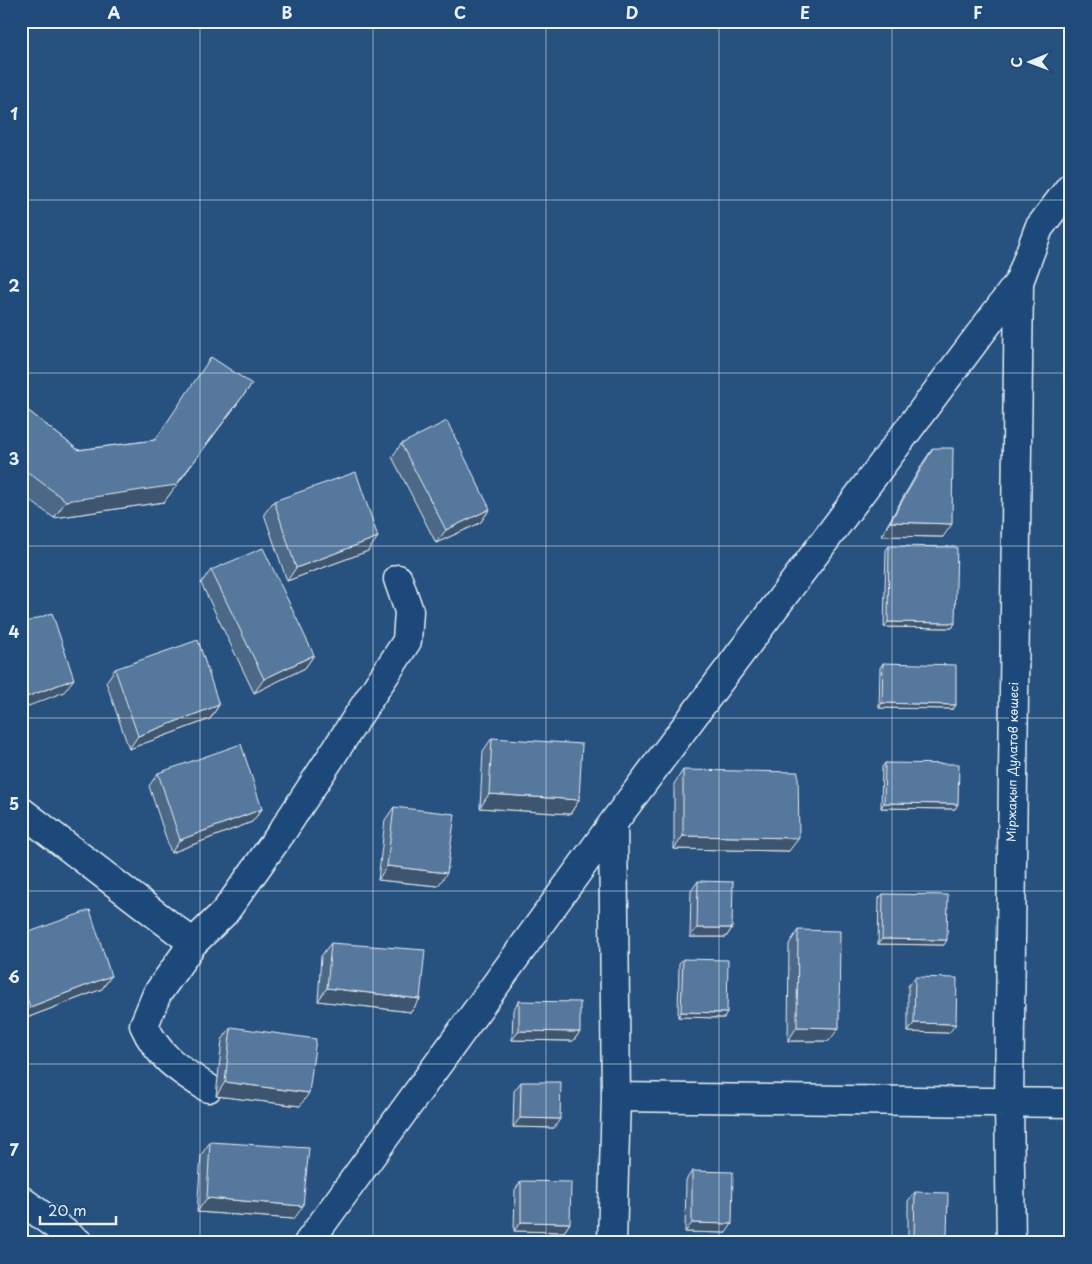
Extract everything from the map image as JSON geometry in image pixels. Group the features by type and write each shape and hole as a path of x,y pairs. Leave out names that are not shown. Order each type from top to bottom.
{"street":[{"path":"308,1243 613,823 1019,282 1039,228 1071,186"},
{"name":"Міржақып Дулатов көшесі","path":"1011,1243 1009,1103 1019,282"},
{"path":"208,1088 182,1071 153,1045 144,1025 157,994 193,943 225,912 282,832 407,641 410,611 398,580"},
{"path":"21,811 193,943"},
{"path":"612,1243 616,1097 613,823"},
{"path":"616,1097 1071,1103"},
{"path":"21,1200 79,1243"}],"building":[{"path":"211,357 252,384 176,485 66,501 21,467 21,405 78,450 155,440"},
{"path":"447,421 490,509 446,530 401,444"},
{"path":"933,448 953,448 952,524 890,522"},
{"path":"356,472 378,537 296,568 274,501"},
{"path":"889,546 957,547 955,623 888,622"},
{"path":"263,548 314,655 264,679 211,570"},
{"path":"52,613 74,679 21,699 21,624"},
{"path":"198,640 219,705 138,736 115,669"},
{"path":"883,663 956,665 956,705 882,703"},
{"path":"492,738 582,744 579,800 489,794"},
{"path":"241,744 262,809 180,840 158,773"},
{"path":"885,763 959,764 958,804 884,803"},
{"path":"683,770 798,772 799,838 683,836"},
{"path":"394,807 455,814 447,873 387,866"},
{"path":"698,881 733,882 732,928 697,928"},
{"path":"883,894 948,895 947,940 882,939"},
{"path":"90,910 111,976 30,1007 21,982 21,935"},
{"path":"798,930 840,931 839,1028 797,1027"},
{"path":"331,943 425,950 420,999 327,988"},
{"path":"683,959 728,960 727,1013 681,1012"},
{"path":"915,977 957,978 956,1024 914,1023"},
{"path":"519,1001 580,1002 580,1032 519,1031"},
{"path":"231,1027 316,1039 309,1093 225,1082"},
{"path":"521,1082 561,1082 560,1119 520,1118"},
{"path":"210,1142 309,1148 303,1206 207,1198"},
{"path":"692,1171 733,1172 732,1224 692,1223"},
{"path":"1071,1173 1071,1224 1070,1224"},
{"path":"521,1181 571,1182 570,1223 521,1222"},
{"path":"915,1192 948,1193 947,1237 914,1237"}]}
